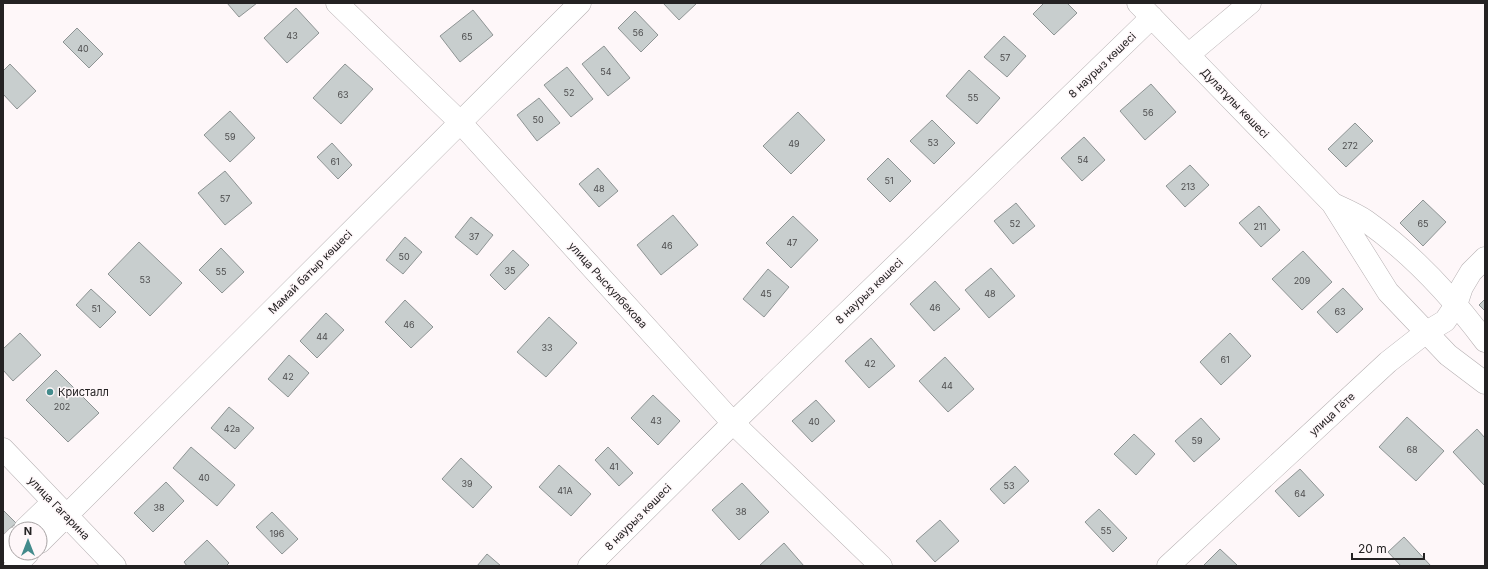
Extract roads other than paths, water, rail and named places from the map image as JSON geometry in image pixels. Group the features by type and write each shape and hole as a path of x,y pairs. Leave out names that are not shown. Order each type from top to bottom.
{"street":[{"name":"улица Рыскулбекова","path":"337,3 460,122 733,422 881,566"},
{"name":"Мамай батыр көшесі","path":"39,521 59,509 460,122 580,3"},
{"path":"1188,55 1250,3"},
{"name":"Дулатұлы көшесі","path":"1145,10 1332,203 1388,292 1425,333 1448,355 1485,383"},
{"name":"8 наурыз көшесі","path":"589,566 1145,10"},
{"name":"Дулатұлы көшесі","path":"1332,203 1365,220 1392,242 1456,305 1485,341"},
{"name":"улица Гёте","path":"1168,566 1388,362 1425,333 1445,321 1456,305 1462,287 1471,272 1485,258"},
{"name":"улица Гагарина","path":"3,449 115,566"},
{"name":"Мамай батыр көшесі","path":"48,528 59,509"}],"place":[{"name":"Кристалл","path":"50,392"}]}
